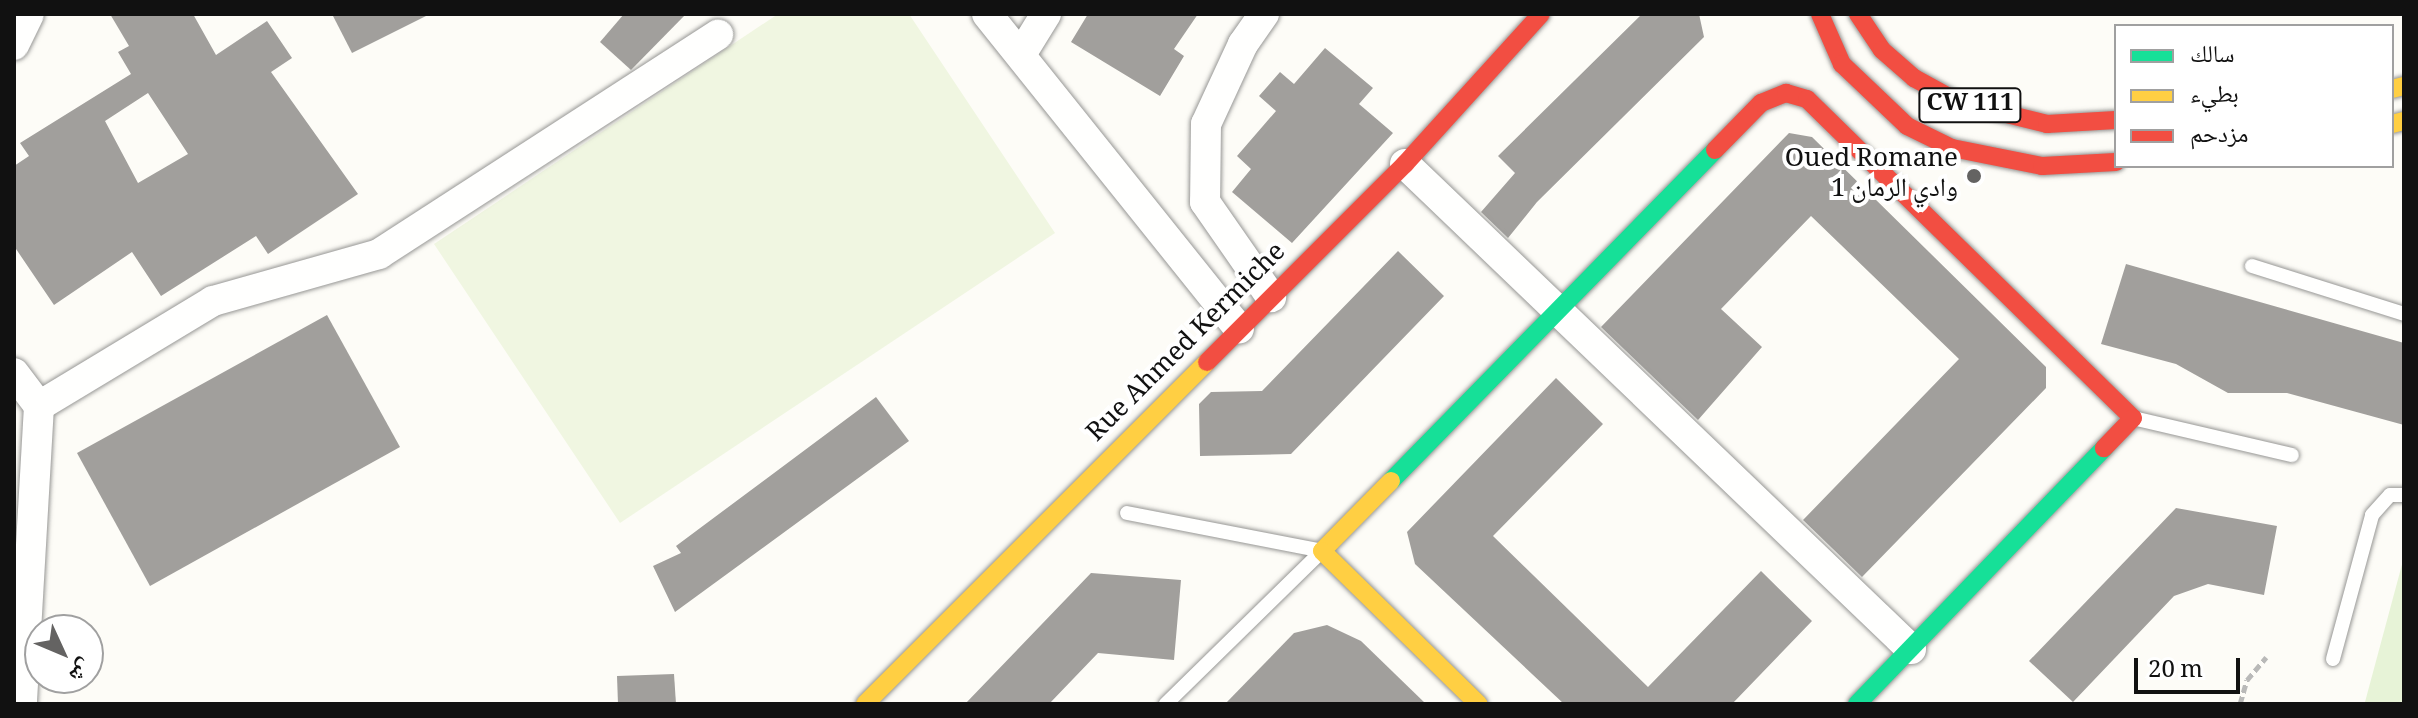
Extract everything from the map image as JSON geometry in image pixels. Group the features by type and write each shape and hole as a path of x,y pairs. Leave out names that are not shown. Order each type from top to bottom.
{"street":[{"path":"14,45 29,14"},
{"path":"987,14 1022,53 1239,329"},
{"path":"1022,53 1046,14"},
{"path":"1264,14 1243,44 1206,124 1205,202 1271,297"},
{"name":"Rue Ahmed Kermiche","path":"865,704 1405,164 1541,14"},
{"path":"1801,14 1822,22 1868,94 1907,126 1952,148 2042,166 2114,162"},
{"name":"CW 111","path":"1858,14 1882,50 1914,78 1958,102 2047,124 2114,120"},
{"path":"39,406 213,301 379,254 718,35"},
{"path":"1478,704 1322,551 1761,103 1786,93 1807,99 2133,418 1857,704"},
{"path":"1405,164 1911,649"},
{"path":"14,373 39,406 22,704"}],"lane":[{"path":"2252,266 2404,314"},
{"path":"2133,418 2292,455"},
{"path":"2333,659 2372,515 2390,495 2404,495"},
{"path":"1127,513 1322,551"},
{"path":"1166,704 1322,551"}],"path":[{"path":"2240,704 2247,680 2266,657"}],"green space":[{"path":"778,14 909,14 1055,233 620,523 434,244"},
{"path":"2404,557 2404,704 2371,704 2365,702"}],"building":[{"path":"110,14 193,14 216,55 267,21 292,58 271,72 358,194 268,254 256,236 161,296 132,252 54,305 14,246 14,166 29,156 20,143 131,74 118,52 129,46","holes":["148,93 188,154 138,183 105,121"]},
{"path":"332,14 430,14 352,53"},
{"path":"624,14 686,14 631,70 600,42"},
{"path":"1088,14 1198,14 1174,49 1184,56 1160,96 1071,42"},
{"path":"1642,14 1699,14 1704,37 1537,202 1508,238 1481,212 1515,173 1498,156"},
{"path":"1325,48 1373,88 1359,104 1393,133 1292,243 1232,192 1251,169 1237,156 1276,111 1259,96 1280,72 1294,84"},
{"path":"1789,133 1812,137 2046,367 2046,388 1862,577 1803,520 1959,359 1811,216 1721,309 1762,347 1698,420 1601,327"},
{"path":"1398,251 1444,296 1291,454 1200,456 1199,404 1211,392 1262,391"},
{"path":"2126,264 2404,343 2404,425 2287,393 2228,393 2176,364 2101,344"},
{"path":"327,315 400,447 150,586 77,453"},
{"path":"1556,378 1603,424 1493,536 1648,687 1761,571 1812,621 1732,704 1564,704 1415,564 1407,532"},
{"path":"876,397 909,441 675,612 653,566 681,553 676,546"},
{"path":"2176,508 2277,526 2264,595 2208,584 2174,596 2073,702 2029,661"},
{"path":"1091,573 1181,580 1174,660 1098,653 1049,704 965,704"},
{"path":"1327,625 1361,641 1426,704 1225,704 1294,633"},
{"path":"674,674 676,704 618,704 617,676"}],"traffic: fast":[{"path":"1391,481 1715,150"},
{"path":"1857,704 2104,448"}],"traffic: slow":[{"path":"2394,88 2404,86"},
{"path":"2394,124 2404,121"},
{"path":"865,704 1207,362"},
{"path":"1391,481 1322,551 1478,704"}],"traffic: jam":[{"path":"1207,362 1405,164 1541,14"},
{"path":"1820,14 1842,64 1907,126 1952,148 2042,166 2114,162"},
{"path":"1858,14 1882,50 1914,78 1958,102 2047,124 2114,120"},
{"path":"1715,150 1761,103 1786,93 1807,99 2133,418 2104,448"}],"place":[{"name":"Oued Romane 1 وادي الرمان","path":"1974,176"}]}
